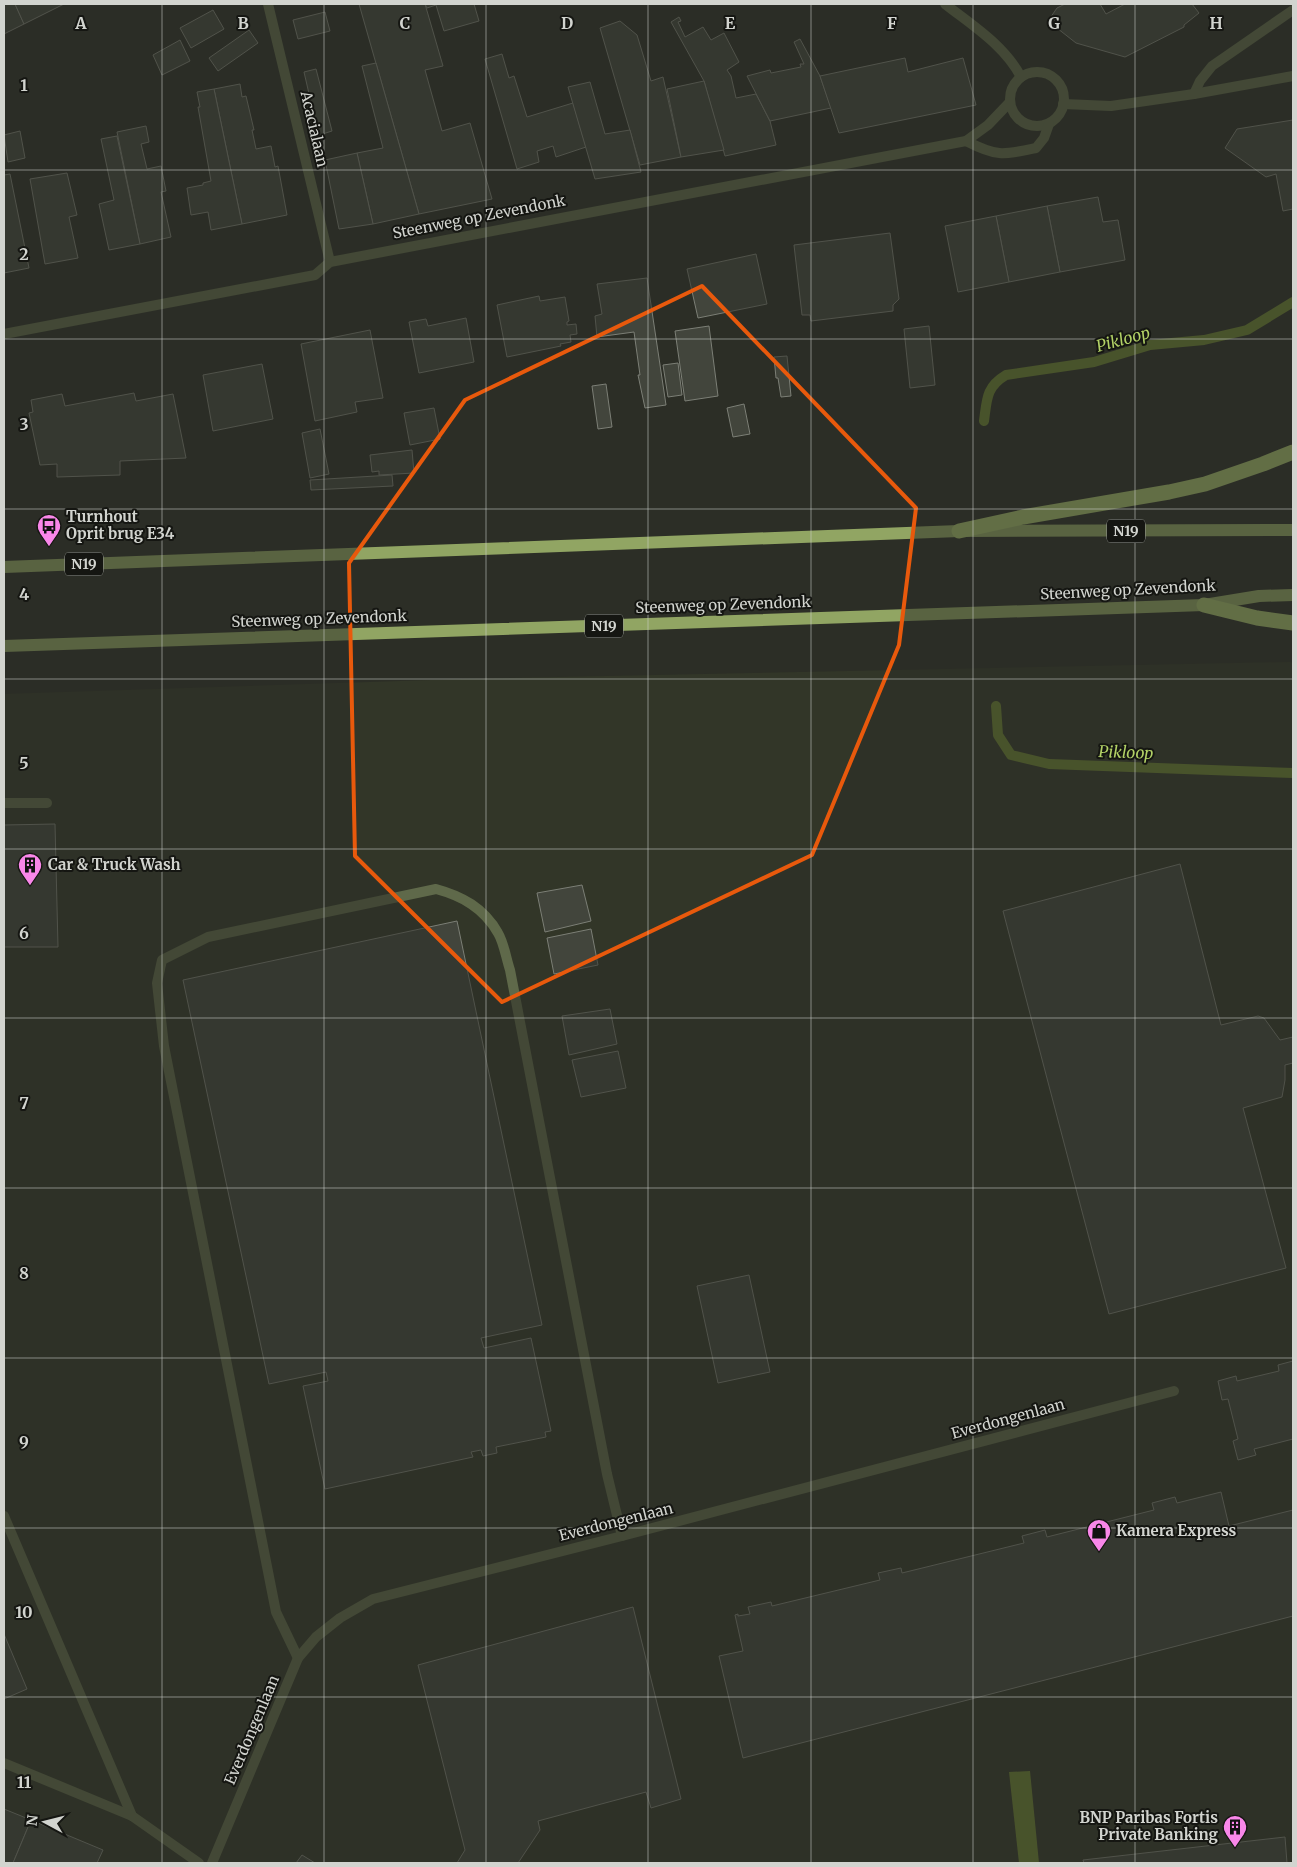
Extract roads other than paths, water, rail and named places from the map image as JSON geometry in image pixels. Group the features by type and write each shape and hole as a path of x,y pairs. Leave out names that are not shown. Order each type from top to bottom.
{"highway":[{"path":"959,531 1023,517 1170,492 1205,484 1293,452"},
{"path":"1204,605 1257,618 1293,623"}],"main road":[{"name":"N19","path":"4,567 959,531 1293,530"},
{"name":"Steenweg op Zevendonk","path":"4,646 1204,605 1259,596 1293,595"}],"street":[{"name":"Acacialaan","path":"268,4 330,262"},
{"path":"945,4 1000,46 1013,62 1021,77 1034,72 1046,74 1057,81 1063,92 1063,104 1058,116 1049,124 1044,138 1036,148 1005,155 986,151 966,141"},
{"path":"1194,94 1200,81 1212,66 1293,10"},
{"path":"1063,104 1111,106 1194,94 1293,76"},
{"name":"Steenweg op Zevendonk","path":"4,334 315,275 330,262 966,141 988,125 1010,102 1011,92 1021,77"},
{"path":"1010,102 1014,114 1023,123 1036,126 1049,124"},
{"path":"4,803 47,803"},
{"path":"298,1658 276,1612 164,1046 157,983 162,960 208,937 436,890 457,895 478,908 498,933 510,970 607,1474 622,1536"},
{"name":"Everdongenlaan","path":"212,1863 298,1658 316,1638 340,1618 373,1599 622,1536 1174,1391"},
{"path":"4,1516 132,1816"},
{"path":"4,1763 132,1816 199,1863"}],"waterway":[{"name":"Pikloop","path":"984,421 987,400 991,389 1006,375 1094,362 1150,345 1204,340 1247,330 1293,302"},
{"name":"Pikloop","path":"996,706 998,735 1011,755 1049,764 1293,773"}],"place":[{"name":"Turnhout Oprit brug E34","path":"49,547"},
{"name":"Car & Truck Wash","path":"30,886"},
{"name":"Kamera Express","path":"1099,1552"},
{"name":"BNP Paribas Fortis Private Banking","path":"1235,1848"}]}
